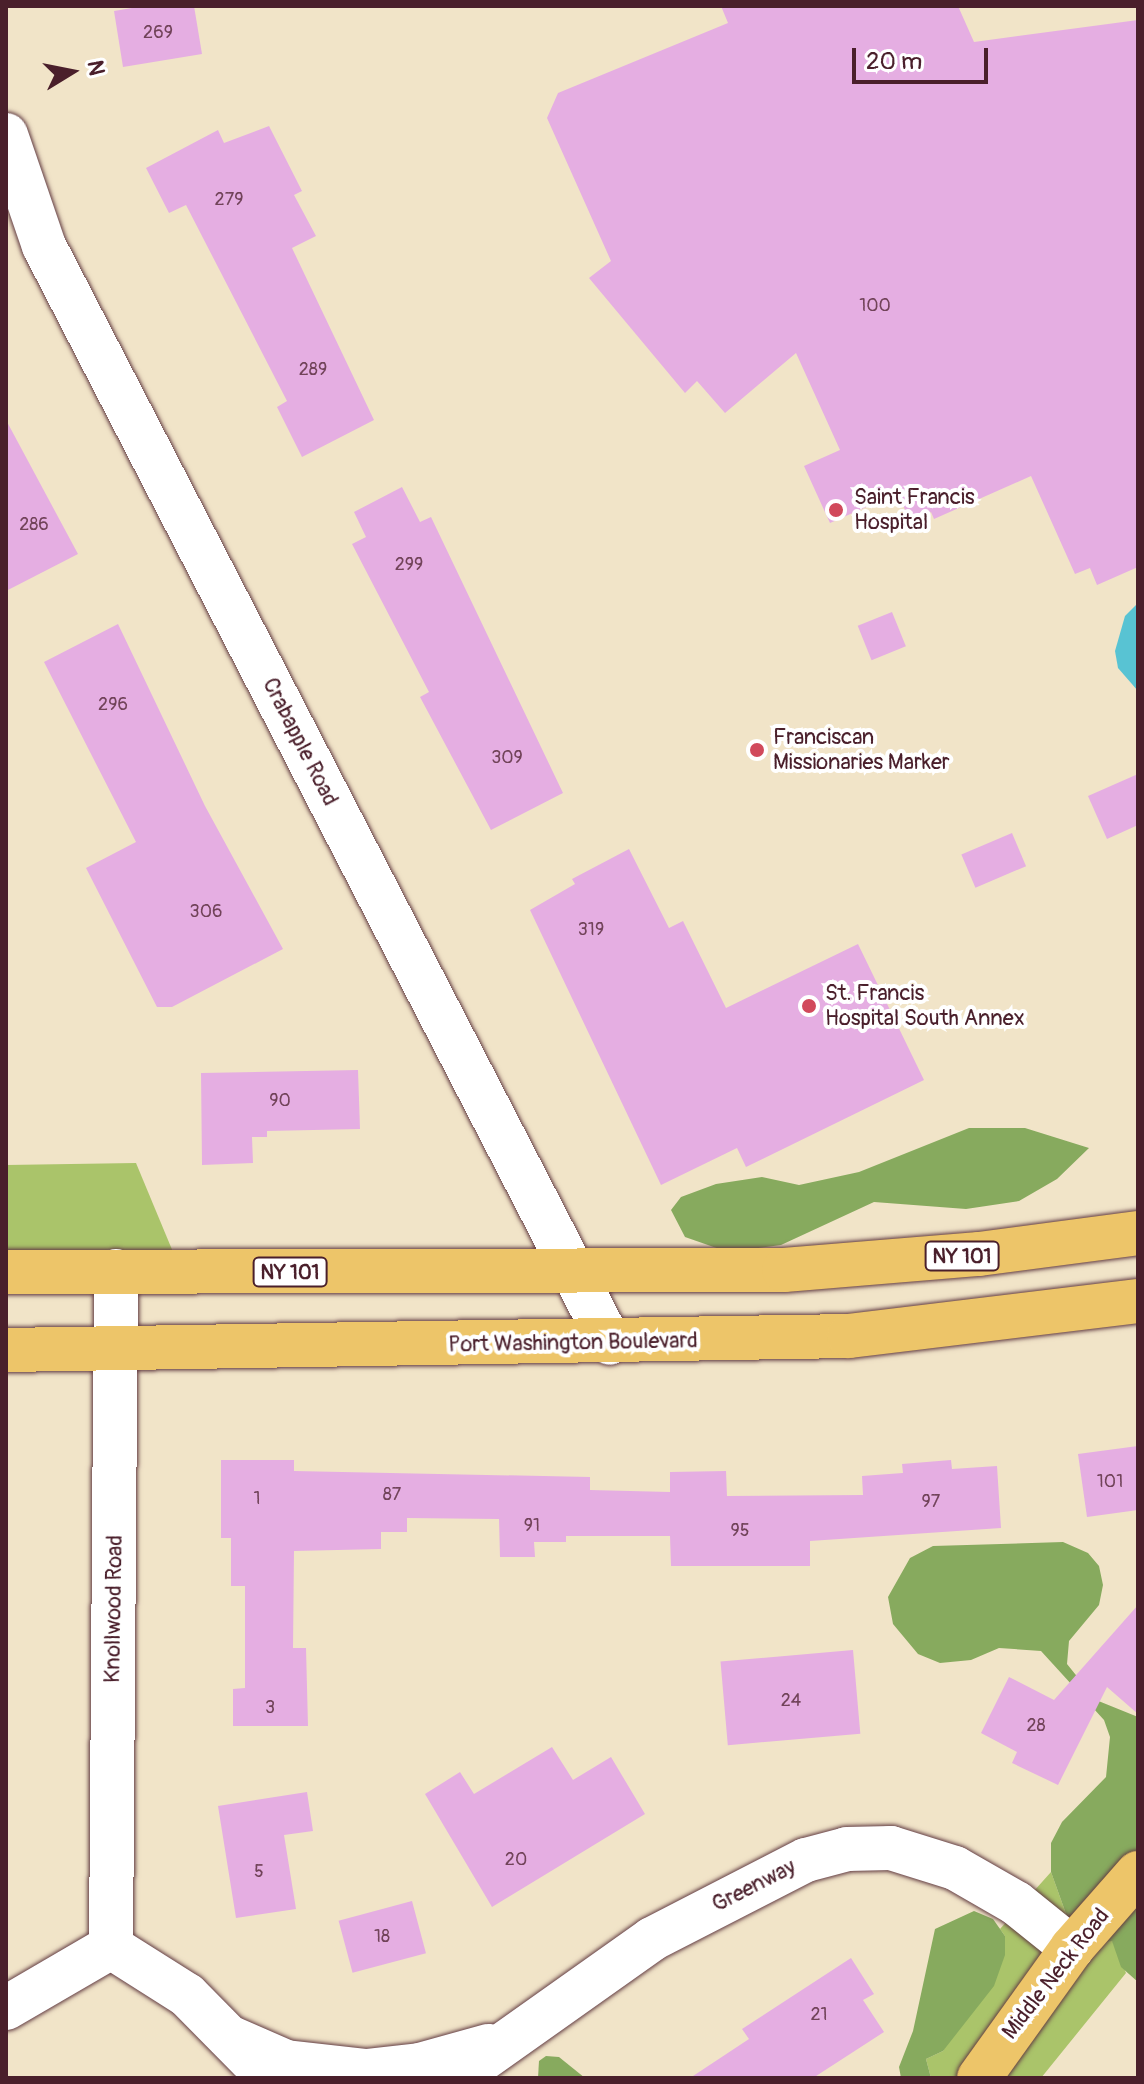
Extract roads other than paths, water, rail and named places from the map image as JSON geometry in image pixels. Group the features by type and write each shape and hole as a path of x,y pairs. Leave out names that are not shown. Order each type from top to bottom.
{"main road":[{"name":"NY 101","path":"6,1272 784,1270 979,1254 1138,1233"},
{"name":"Port Washington Boulevard","path":"6,1350 610,1343 849,1336 1138,1301"},
{"name":"Middle Neck Road","path":"979,2078 1072,1948 1138,1873"}],"street":[{"name":"Crabapple Road","path":"6,135 44,246 610,1343"},
{"name":"Knollwood Road","path":"111,1947 116,1271"},
{"name":"Greenway","path":"456,2078 652,1939 806,1860 847,1849 891,1848 955,1868 1016,1903 1072,1948"},
{"path":"6,2008 111,1947 166,1979 231,2038 266,2078"},
{"path":"231,2038 286,2062 366,2071 420,2065 507,2041"}],"water":[{"path":"1138,603 1138,691 1118,668 1115,651 1125,616"}],"place":[{"name":"Saint Francis Hospital","path":"836,510"},
{"name":"Franciscan Missionaries Marker","path":"757,750"},
{"name":"St. Francis Hospital South Annex","path":"809,1006"}]}
